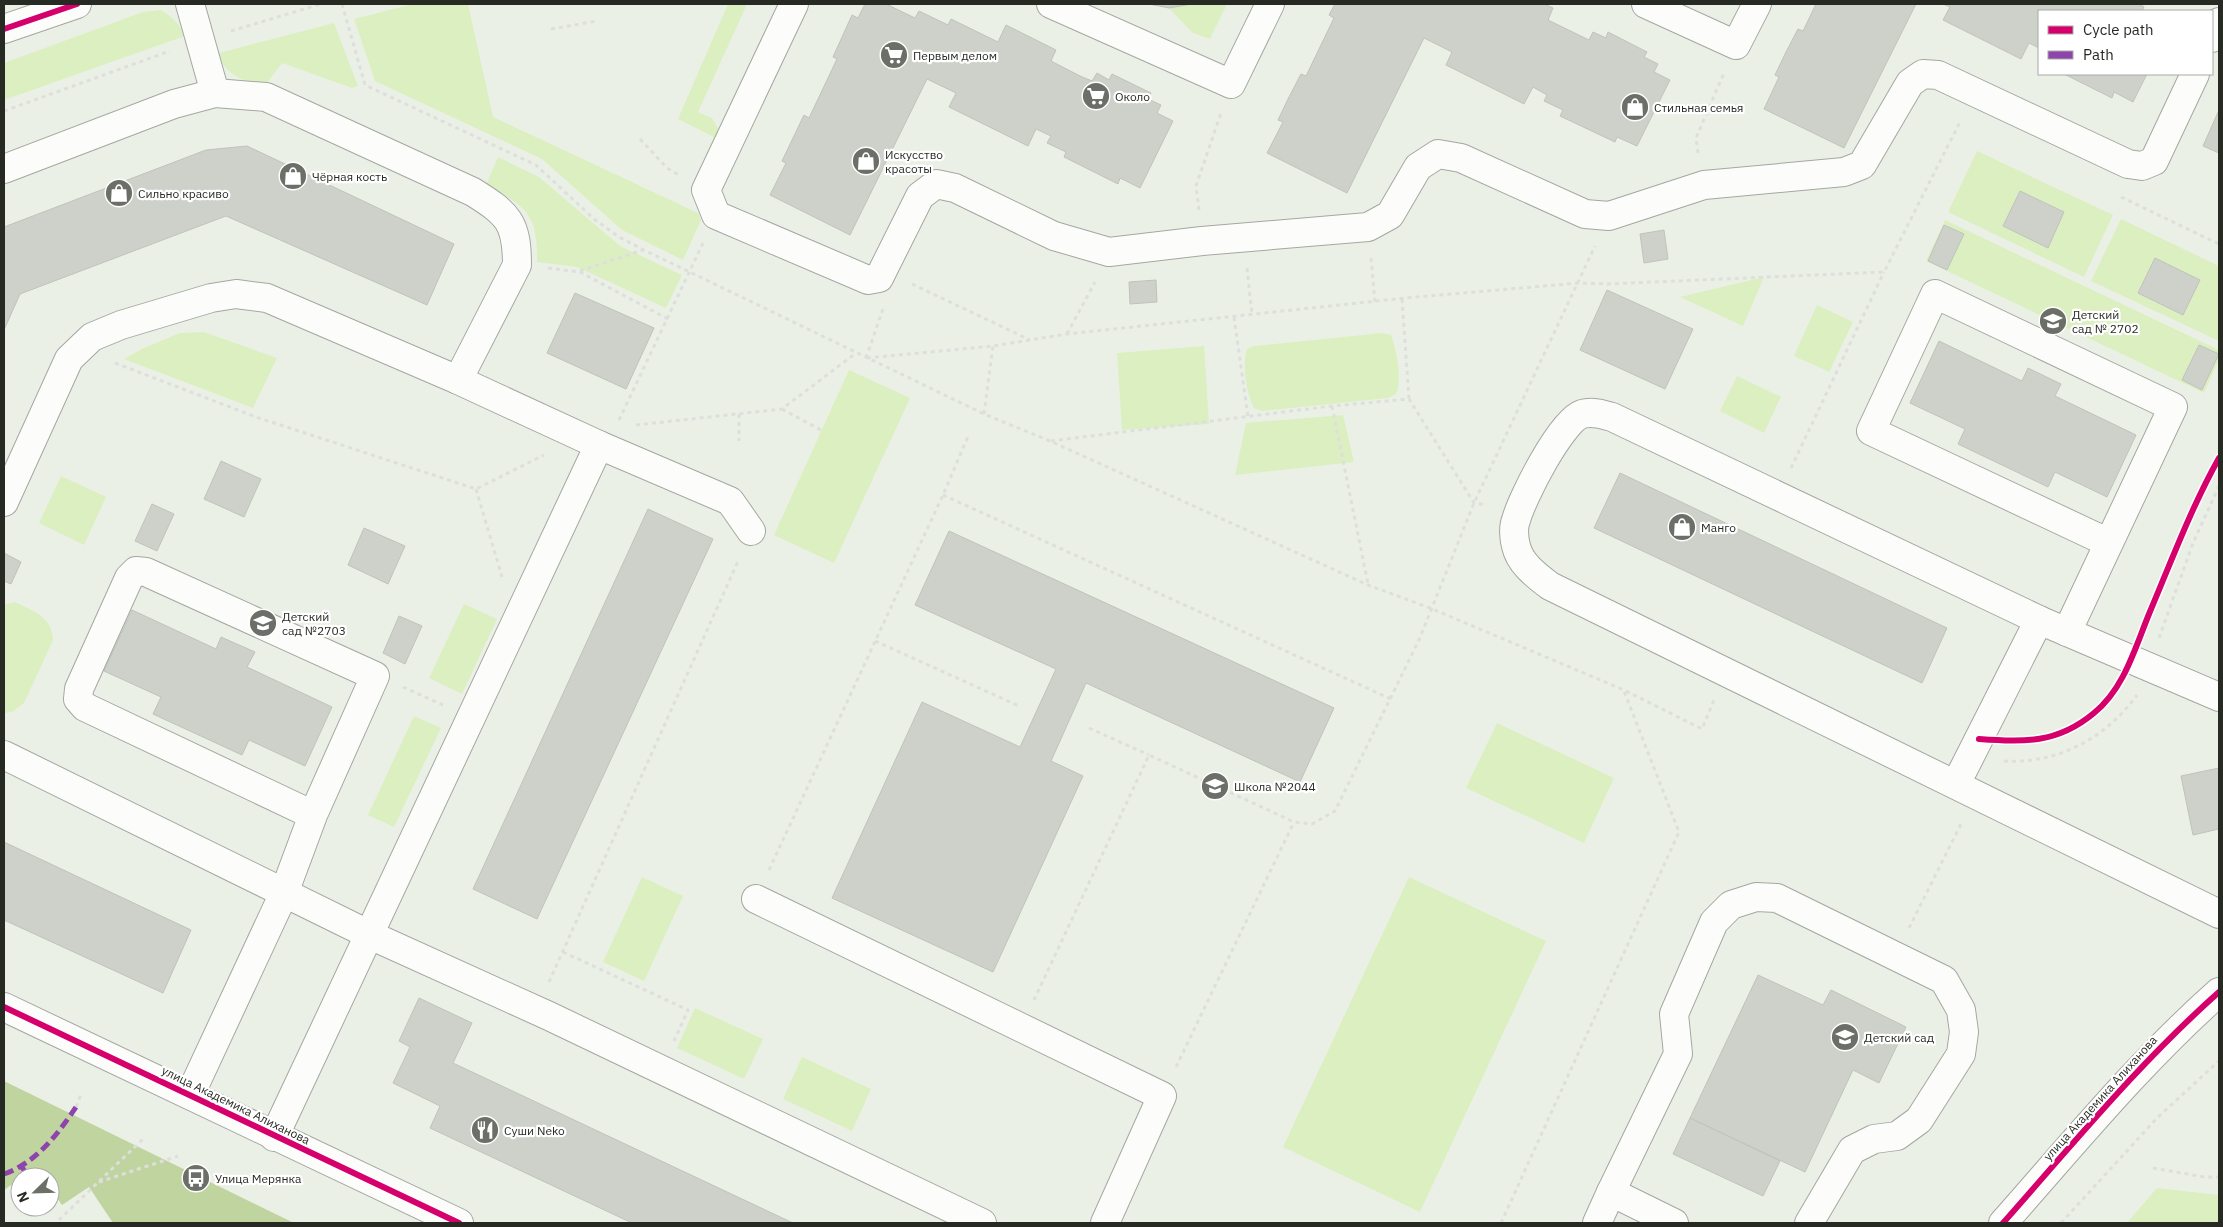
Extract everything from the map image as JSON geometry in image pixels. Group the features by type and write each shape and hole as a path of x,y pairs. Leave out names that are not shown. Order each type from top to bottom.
{"street":[{"path":"4,29 77,4"},
{"path":"190,4 215,93"},
{"path":"794,4 706,190 716,214 868,280 881,274 920,196 936,184 955,188 1054,236 1109,252 1243,237 1368,227 1390,215 1418,167 1438,154 1461,158 1585,214 1609,216 1704,186 1844,172 1862,164 1910,83 1923,74 1938,75 2128,164 2142,166 2154,161 2195,75"},
{"path":"1051,4 1232,84 1270,4"},
{"path":"1646,4 1736,45 1757,4"},
{"path":"2213,36 2219,22"},
{"path":"4,168 174,104 215,93 266,97 473,192 499,209 511,224 517,246 517,265 458,380"},
{"path":"4,502 68,360 92,337 121,325 211,298 236,294 267,298 458,380 607,437 730,501 751,531"},
{"path":"2067,632 2109,543 2173,407 1935,294 1871,431 2109,543"},
{"path":"2219,697 2039,620 1612,417 1597,413 1582,414 1571,421 1561,432 1515,522 1516,548 1530,570 1550,586 2219,914"},
{"path":"274,1137 522,609 607,437"},
{"path":"190,1095 284,893 313,815 375,676 146,572 136,571 129,578 79,689 78,699 85,707 313,815"},
{"path":"1965,789 2039,620"},
{"path":"4,755 370,935 536,1010 982,1223"},
{"path":"1597,1223 1678,1054 1674,1014 1714,922 1732,905 1756,897 1777,898 1944,980 1961,1010 1964,1032 1960,1054 1919,1120 1897,1136 1874,1140 1852,1150 1809,1223"},
{"path":"756,899 1162,1096 1105,1223"},
{"name":"улица Академика Алиханова","path":"2003,1223 2132,1077 2187,1020 2219,992"},
{"name":"улица Академика Алиханова","path":"4,1006 274,1137 459,1223"},
{"path":"1611,1192 1674,1223"}],"path":[{"path":"4,111 200,40 321,4"},
{"path":"342,4 366,85 536,165 594,219 619,237 866,358 984,414 1050,441 1368,585 1430,608 1624,690 1702,729 1727,672"},
{"path":"551,29 597,21"},
{"path":"1704,186 1696,138 1736,45"},
{"path":"1202,241 1196,186 1232,84"},
{"path":"1778,496 1884,272 1962,119 1970,123"},
{"path":"640,139 667,168 706,190"},
{"path":"2113,192 2219,244"},
{"path":"1089,728 1294,822 1312,824 1335,811 1419,640 1430,608 1474,503 1609,216"},
{"path":"1368,227 1375,302"},
{"path":"1243,237 1252,315"},
{"path":"580,272 644,250"},
{"path":"1067,334 1109,252"},
{"path":"517,265 580,272 668,319"},
{"path":"607,437 668,319 689,272"},
{"path":"866,358 993,346 1067,334 1234,316 1579,283 1607,284 1884,272"},
{"path":"866,358 884,306 881,274 1031,340"},
{"path":"1402,299 1409,399 1474,503"},
{"path":"1234,316 1248,417"},
{"path":"984,414 993,346"},
{"path":"80,349 256,417 476,489 550,452"},
{"path":"607,437 739,414 782,409 856,353"},
{"path":"1050,441 1332,406 1409,399"},
{"path":"1332,406 1368,585"},
{"path":"782,409 821,430"},
{"path":"739,414 739,441"},
{"path":"756,899 943,495 969,434"},
{"path":"476,489 507,595 522,609"},
{"path":"943,495 1391,699"},
{"path":"1474,503 1520,509"},
{"path":"536,1010 751,531"},
{"path":"875,641 1019,706"},
{"path":"375,676 412,690 471,718"},
{"path":"1501,1223 1679,832 1624,690"},
{"path":"1021,1028 1148,756"},
{"path":"1894,956 1965,789"},
{"path":"1162,1096 1294,822"},
{"path":"563,952 688,1010 661,1069"},
{"path":"2061,1223 2157,1118 2219,1061"},
{"path":"76,1107 82,1092"},
{"path":"59,1220 143,1139"},
{"path":"98,1182 178,1156"},
{"path":"2153,1168 2204,1177 2219,1177"}],"green space":[{"path":"413,4 468,4 493,117 698,213 701,220 683,260 622,230 542,159 375,81 354,19"},
{"path":"728,4 747,4 698,112 712,118 720,132 710,157 706,155 714,137 678,119"},
{"path":"1192,4 1227,4 1210,39 1193,33 1169,8"},
{"path":"160,10 175,20 185,36 4,100 4,63 143,12"},
{"path":"334,23 358,86 352,88 282,63 267,83 252,82 237,77 225,67 221,60 219,53"},
{"path":"1977,151 2113,215 2084,277 1948,212"},
{"path":"498,157 539,177 620,246 682,275 666,308 577,267 537,262 535,233 527,213 511,199 486,185"},
{"path":"2121,219 2219,266 2219,341 2091,281"},
{"path":"1945,220 2219,350 2219,360 2204,393 1926,261"},
{"path":"1764,277 1743,326 1680,297"},
{"path":"1817,305 1853,322 1829,372 1794,356"},
{"path":"204,332 277,358 253,408 124,359 144,348 180,333"},
{"path":"1382,333 1391,335 1395,349 1399,373 1396,394 1388,398 1262,411 1254,408 1246,379 1245,363 1247,349 1254,346"},
{"path":"1204,346 1209,424 1122,430 1117,353"},
{"path":"849,370 910,398 834,563 774,535"},
{"path":"1737,376 1781,397 1764,433 1720,411"},
{"path":"1343,415 1354,462 1235,475 1246,423"},
{"path":"61,476 106,497 84,545 39,523"},
{"path":"15,602 46,620 52,632 53,640 24,703 12,712 4,713 4,605"},
{"path":"464,604 497,619 462,694 429,678"},
{"path":"414,716 441,728 394,827 368,815"},
{"path":"1497,723 1614,778 1584,843 1466,788"},
{"path":"642,877 683,896 644,981 603,962"},
{"path":"1409,877 1546,941 1420,1212 1283,1147"},
{"path":"695,1008 763,1039 744,1079 677,1048"},
{"path":"802,1057 871,1089 852,1131 783,1099"},
{"path":"4,1081 294,1223 113,1223 89,1187 62,1205 60,1202 60,1167 10,1167 10,1186 4,1190"},
{"path":"2157,1188 2219,1195 2219,1223 2127,1223"}],"building":[{"path":"865,4 886,4 915,18 919,11 948,25 951,19 998,42 1006,25 1056,50 1051,61 1080,76 1092,81 1097,73 1109,80 1112,74 1151,93 1148,99 1161,105 1157,113 1173,121 1140,188 1120,178 1118,184 1064,157 1066,152 1047,143 1051,136 1036,129 1028,146 949,107 956,93 927,79 850,235 770,195 786,163 782,161 804,115 809,118 837,59 833,57 852,15 858,18"},
{"path":"1149,4 1192,4 1169,8"},
{"path":"1335,4 1544,4 1553,8 1548,20 1589,40 1593,32 1606,38 1608,32 1647,52 1644,57 1658,64 1654,72 1670,80 1637,146 1617,137 1615,142 1560,116 1563,110 1544,101 1547,95 1533,87 1524,104 1446,65 1452,52 1424,38 1347,193 1267,153 1283,122 1278,120 1289,97 1301,74 1306,76 1334,18 1329,15"},
{"path":"1816,4 1916,4 1844,148 1764,109 1779,77 1775,75 1786,52 1798,29 1803,31"},
{"path":"1943,4 2139,4 2144,7 2142,10 2038,10 2038,48 2029,43 2021,59 1943,20 1950,7"},
{"path":"2066,75 2146,75 2133,102 2114,92 2112,98"},
{"path":"2219,110 2219,153 2203,146"},
{"path":"247,146 454,244 427,305 226,216 20,294 4,330 4,227 206,150"},
{"path":"2020,191 2064,212 2048,248 2003,226"},
{"path":"1944,225 1964,234 1947,270 1928,261"},
{"path":"1664,230 1668,259 1644,263 1640,234"},
{"path":"2155,258 2200,280 2183,315 2138,293"},
{"path":"1156,280 1157,302 1130,304 1129,282"},
{"path":"1607,290 1693,329 1665,389 1580,350"},
{"path":"575,293 654,328 626,389 547,353"},
{"path":"1939,341 2022,381 2028,368 2061,384 2055,396 2136,435 2107,497 2055,472 2048,487 1958,444 1965,429 1910,403"},
{"path":"2199,345 2219,354 2202,390 2182,380"},
{"path":"221,461 261,479 244,517 204,499"},
{"path":"1620,473 1947,628 1922,683 1594,528"},
{"path":"152,504 174,514 157,551 135,541"},
{"path":"648,509 713,539 537,919 473,889"},
{"path":"364,528 405,546 388,584 348,565"},
{"path":"949,531 1334,708 1300,782 1086,683 1051,761 1083,776 993,972 832,898 922,702 1020,747 1056,669 915,605"},
{"path":"4,553 21,562 11,584 4,581"},
{"path":"132,610 216,649 221,637 255,652 247,667 332,707 305,766 249,740 242,755 153,714 161,697 104,671"},
{"path":"399,616 422,626 405,664 383,653"},
{"path":"2219,768 2219,829 2193,835 2181,776"},
{"path":"4,842 191,930 163,993 4,920"},
{"path":"1758,975 1823,1005 1831,990 1906,1027 1879,1083 1853,1070 1805,1172 1690,1118"},
{"path":"419,998 472,1023 453,1063 793,1223 632,1223 430,1128 440,1106 393,1083 410,1047 399,1041"},
{"path":"1690,1118 1780,1161 1763,1196 1673,1154"}],"marked path":[{"path":"4,1174 16,1169 36,1155 54,1137 76,1107"}],"cycle path":[{"path":"4,29 77,4"},
{"path":"1979,739 2011,741 2053,736 2067,731 2080,723 2104,703 2128,667 2182,535 2199,496 2219,458"},
{"path":"2003,1223 2134,1075 2219,992"},
{"path":"4,1007 459,1223"}],"place":[{"name":"Первым делом","path":"894,55"},
{"name":"Около","path":"1096,96"},
{"name":"Стильная семья","path":"1635,107"},
{"name":"Искусство красоты","path":"866,161"},
{"name":"Чёрная кость","path":"293,176"},
{"name":"Сильно красиво","path":"119,193"},
{"name":"Детский сад № 2702","path":"2053,321"},
{"name":"Манго","path":"1682,527"},
{"name":"Детский сад №2703","path":"263,623"},
{"name":"Школа №2044","path":"1215,786"},
{"name":"Детский сад","path":"1845,1037"},
{"name":"Суши Neko","path":"485,1130"},
{"name":"Улица Мерянка","path":"196,1178"}]}
